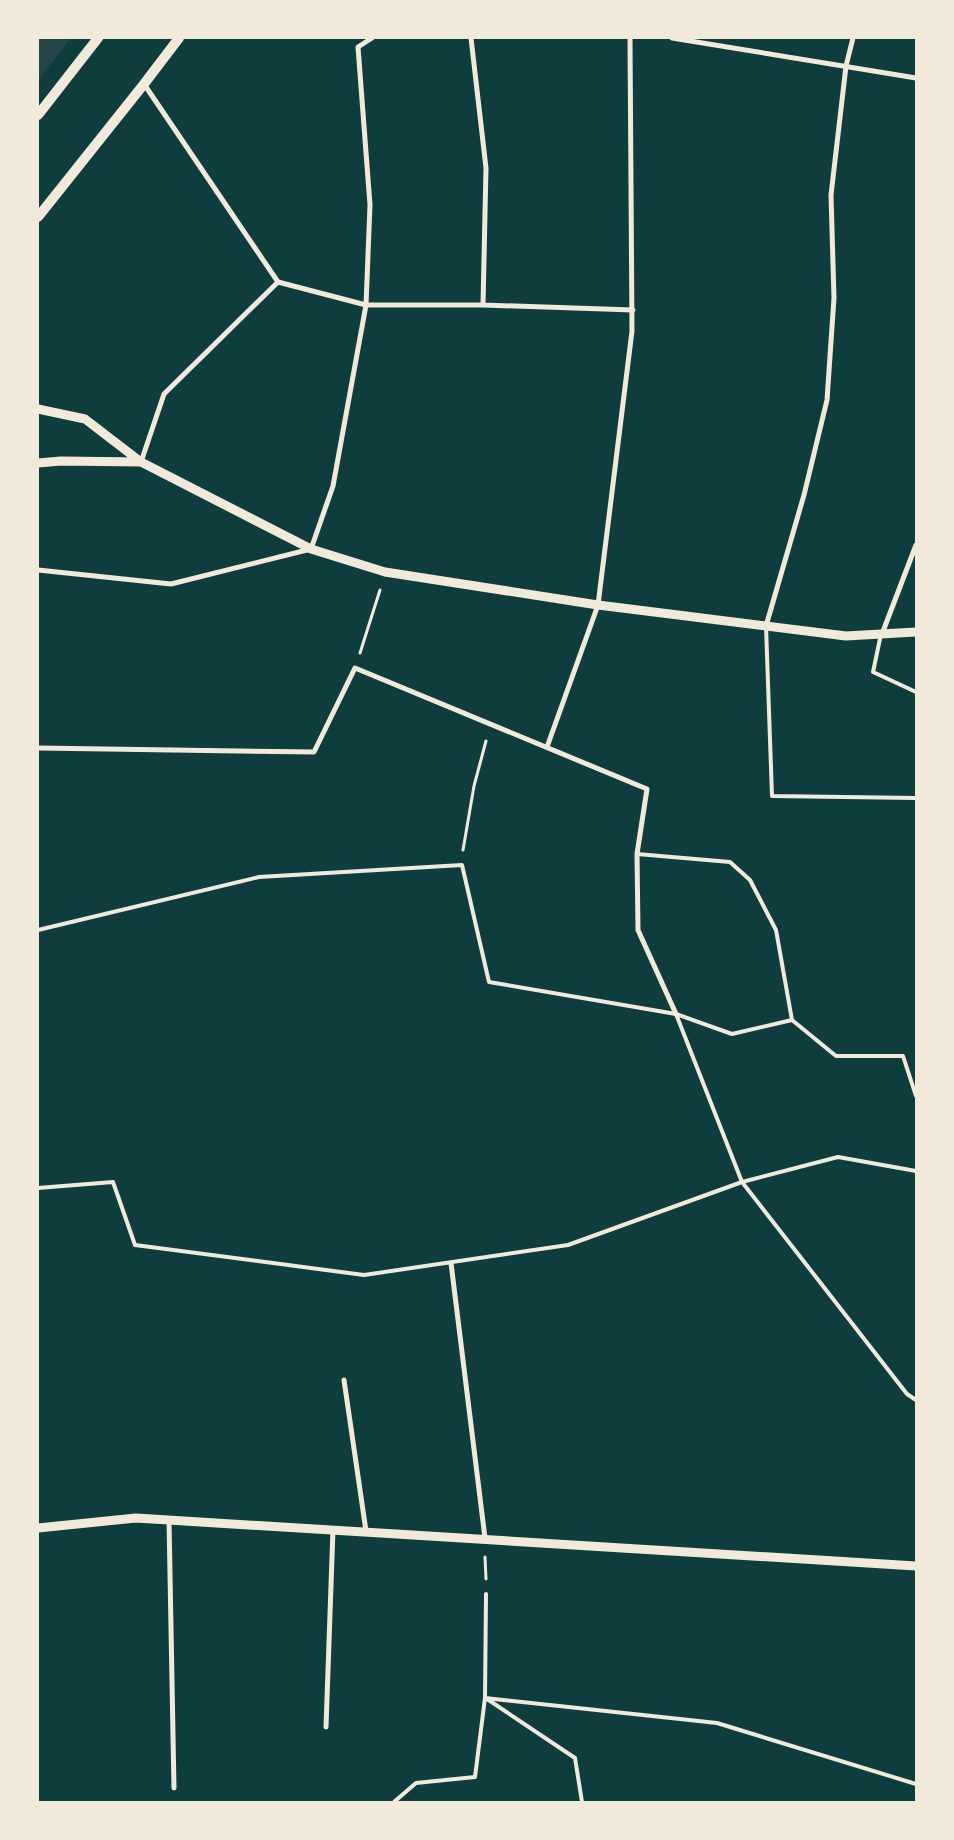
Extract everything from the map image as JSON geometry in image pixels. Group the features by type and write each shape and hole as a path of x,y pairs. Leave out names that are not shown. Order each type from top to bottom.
{"main road":[{"path":"38,115 98,38"},
{"path":"38,217 179,38"}],"street":[{"path":"311,549 333,486 366,305 370,205 358,47 372,38"},
{"path":"472,38 486,168 483,305"},
{"path":"547,747 598,605 632,330 630,38"},
{"path":"672,38 916,78"},
{"path":"766,626 804,495 827,400 834,298 831,196 846,66 853,38"},
{"path":"144,84 278,282 366,305 483,305 632,310"},
{"path":"141,462 164,394 278,282"},
{"path":"38,409 85,419 141,462 311,549 385,572 598,605 846,636 916,632"},
{"path":"38,463 61,461 141,462"},
{"path":"881,634 916,545"},
{"path":"38,570 171,584 311,549"},
{"path":"38,748 314,752 355,668 547,747 647,789 637,854 638,930 676,1014"},
{"path":"451,1263 485,1538"},
{"path":"344,1380 366,1531"},
{"path":"38,1528 136,1518 916,1566"},
{"path":"169,1520 174,1788"},
{"path":"326,1727 333,1529"}],"lane":[{"path":"766,626 772,796 916,798"},
{"path":"881,634 873,672 916,692"},
{"path":"637,854 730,862 750,880 776,930 792,1020 836,1056 903,1056 916,1096"},
{"path":"38,930 259,876 462,865 489,982 676,1014 732,1034 792,1020"},
{"path":"676,1014 742,1182 907,1394 916,1400"},
{"path":"38,1188 113,1182 135,1245 364,1275 568,1246 742,1182 838,1158 916,1170"},
{"path":"394,1802 416,1783 475,1777 485,1698 486,1594"},
{"path":"485,1698 717,1723 916,1784"},
{"path":"485,1698 575,1758 582,1802"}],"path":[{"path":"355,668 385,572"},
{"path":"462,865 474,786 491,724"},
{"path":"485,1538 486,1594"}],"shaded area":[{"path":"38,38 71,38 38,80"}]}
